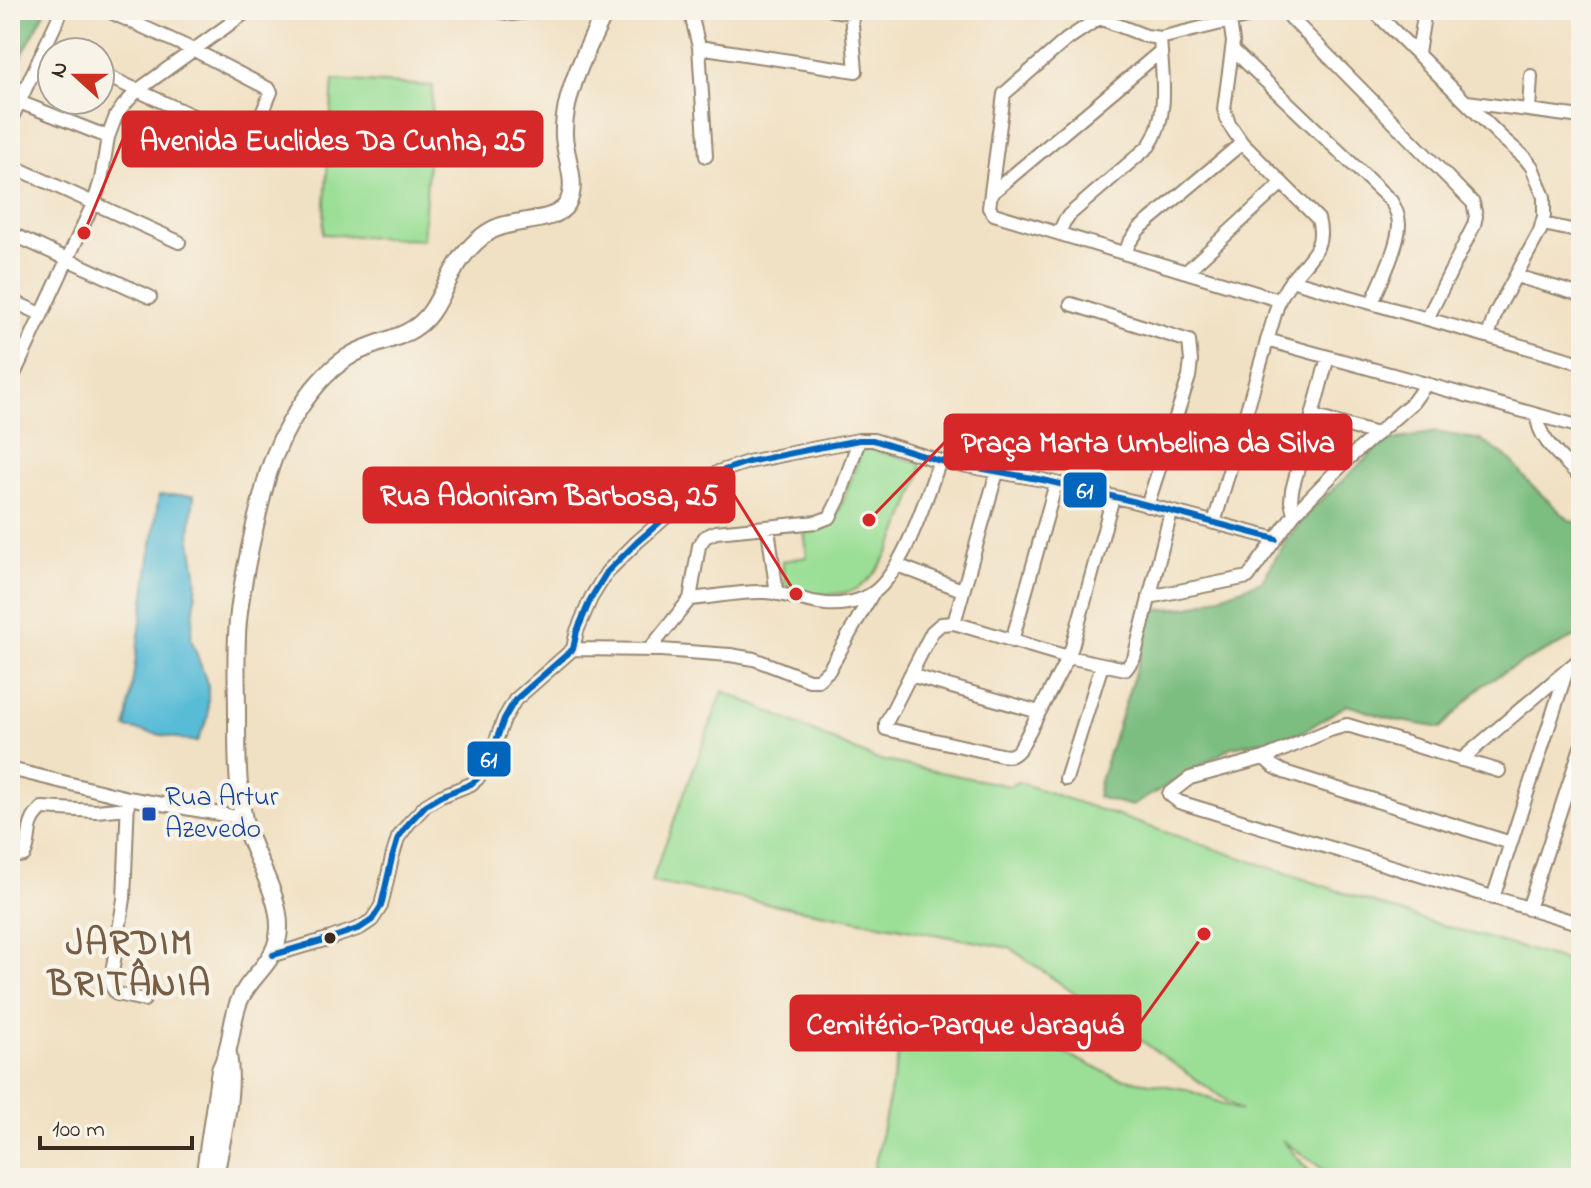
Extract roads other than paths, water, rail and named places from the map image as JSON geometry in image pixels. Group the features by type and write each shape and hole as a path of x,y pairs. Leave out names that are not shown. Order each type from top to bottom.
{"main road":[{"path":"204,1178 220,1070 228,1054 238,1003 273,955 279,928 277,911 243,818 237,739 238,623 246,564 269,473 283,434 306,398 342,361 423,322 456,267 475,242 492,230 508,223 546,217 566,206 571,190 563,133 567,106 579,68 606,11"},
{"path":"215,1178 231,1071 228,1054"}],"street":[{"path":"54,36 62,10"},
{"path":"106,10 194,50 271,91 249,141 116,80"},
{"path":"12,374 94,202 108,137 116,116 138,90 249,10"},
{"path":"491,10 512,14 545,10"},
{"path":"690,10 699,47 706,156"},
{"path":"699,47 856,71 851,13 832,10"},
{"path":"993,192 1160,45 1230,21 1275,10"},
{"path":"1288,10 1291,18 1473,203 1476,216 1474,225 1427,319"},
{"path":"1373,10 1518,151 1532,167 1544,197 1543,224 1496,312 1488,336"},
{"path":"1418,53 1425,10"},
{"path":"1160,45 1146,36 1099,18 1066,40 1004,94 989,208 994,214 1279,300"},
{"path":"1214,523 1279,300 1317,249 1321,230 1318,219 1242,143 1229,124 1224,109 1232,49 1230,21"},
{"path":"1059,233 1069,215 1154,140 1163,111 1160,45"},
{"path":"1232,49 1395,208 1399,222 1398,237 1372,303"},
{"path":"10,122 36,73"},
{"path":"1529,110 1531,76"},
{"path":"19,102 108,137"},
{"path":"1467,102 1581,117"},
{"path":"1126,252 1139,229 1242,143"},
{"path":"10,165 179,242"},
{"path":"1187,271 1282,183"},
{"path":"1543,224 1581,232"},
{"path":"10,233 150,297"},
{"path":"1516,276 1581,295"},
{"path":"1291,280 1581,363"},
{"path":"10,300 41,314"},
{"path":"1071,304 1189,341 1189,377 1147,506"},
{"path":"1267,340 1581,427"},
{"path":"1294,514 1292,490 1328,357"},
{"path":"1149,597 1248,577 1294,514 1413,402 1426,384"},
{"path":"1537,415 1543,436 1581,478"},
{"path":"1312,416 1377,434"},
{"path":"273,955 346,933 372,920 381,906 398,838 408,824 426,805 477,779 487,765 504,719 515,700 573,649 591,598 607,572 718,472 733,466 859,440 873,440 940,461 1056,483 1276,539"},
{"path":"649,650 690,599 697,555 705,537 716,532 817,522 830,517 859,440"},
{"path":"573,649 741,656 809,680 818,680 829,670 872,594 905,551 940,461"},
{"path":"954,623 997,472"},
{"path":"1012,641 1056,483"},
{"path":"1113,497 1068,657 1021,747 1012,756 1001,755 888,730 885,726 910,675 934,628 941,624 954,623 1068,657 1126,669 1134,658 1171,512"},
{"path":"768,528 777,594"},
{"path":"897,565 962,590"},
{"path":"690,599 749,592 826,604 846,603 872,594"},
{"path":"1461,760 1581,658"},
{"path":"1066,779 1102,665"},
{"path":"1493,898 1567,670"},
{"path":"910,675 1039,712"},
{"path":"1499,771 1347,725 1264,758 1190,778 1169,794 1179,802 1581,924"},
{"path":"1528,909 1576,775 1581,747"},
{"path":"1264,758 1284,772 1511,843"},
{"path":"10,769 128,803 243,818"},
{"path":"10,857 24,855 29,848 33,819 42,808 96,811 128,803"},
{"path":"128,803 124,899 111,979 117,994 144,1000"}],"water":[{"path":"159,495 194,495 190,533 197,580 191,638 208,686 208,717 197,742 126,728"}],"place":[{"name":"Avenida Euclides Da Cunha, 25","path":"84,233"},
{"name":"Praça Marta Umbelina da Silva","path":"869,520"},
{"name":"Rua Adoniram Barbosa, 25","path":"796,594"},
{"name":"Rua Artur Azevedo","path":"149,814"},
{"name":"Cemitério-Parque Jaraguá","path":"1204,934"}],"district":[{"name":"JARDIM BRITÂNIA","path":"130,966"}]}
